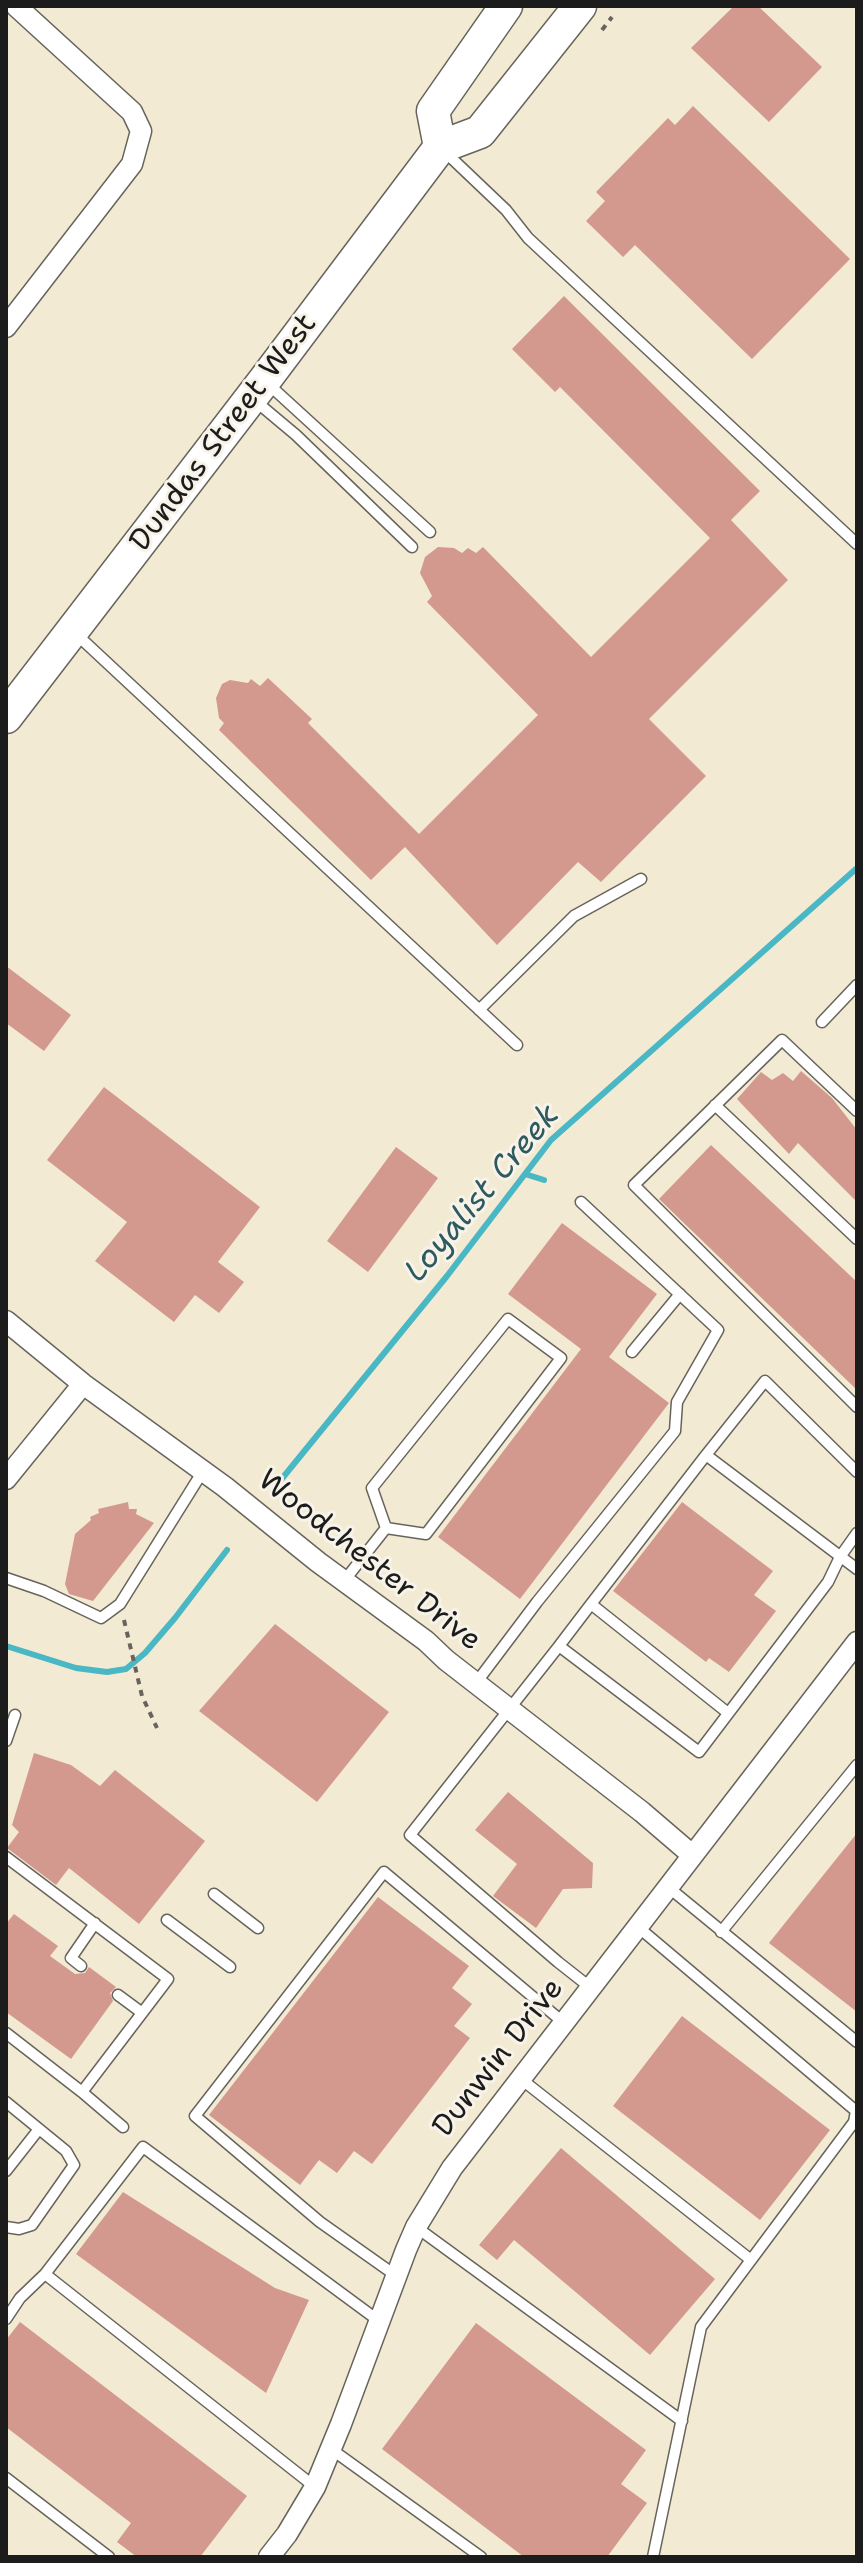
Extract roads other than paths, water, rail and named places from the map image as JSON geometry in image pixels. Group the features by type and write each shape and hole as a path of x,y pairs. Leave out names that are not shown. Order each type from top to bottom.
{"main road":[{"path":"506,6 433,111 440,147 480,132 580,6"},
{"name":"Dundas Street West","path":"6,717 440,147"}],"street":[{"path":"6,327 132,164 141,131 132,112 16,6"},
{"name":"Woodchester Drive","path":"6,1321 83,1384 426,1641 691,1854"},
{"path":"6,1479 83,1384"},
{"name":"Dunwin Drive","path":"269,2557 287,2534 315,2487 395,2275 416,2227 452,2168 857,1642"}],"lane":[{"path":"440,147 506,210 528,238 857,544"},
{"path":"258,389 430,532"},
{"path":"258,389 296,435 412,547"},
{"path":"73,631 517,1045"},
{"path":"479,1010 574,916 641,879"},
{"path":"822,1022 857,985"},
{"path":"857,1111 782,1040 634,1185 857,1407"},
{"path":"715,1105 857,1239"},
{"path":"476,1683 675,1431 677,1402 718,1330 581,1202"},
{"path":"632,1352 680,1294"},
{"path":"508,1319 561,1358 426,1534 386,1528 372,1488 508,1319"},
{"path":"591,1988 410,1835 765,1381 857,1472"},
{"path":"706,1455 857,1569"},
{"path":"6,1578 44,1591 101,1618 120,1604 203,1471"},
{"path":"344,1581 386,1528"},
{"path":"559,1646 699,1752 828,1582 840,1557 857,1533"},
{"path":"591,1604 728,1713"},
{"path":"6,1741 15,1715"},
{"path":"721,1932 857,1765"},
{"path":"6,1857 168,1979 82,2092"},
{"path":"395,2275 320,2222 195,2116 384,1872 564,2023"},
{"path":"668,1887 857,2042"},
{"path":"214,1894 258,1928"},
{"path":"167,1920 230,1967"},
{"path":"81,1966 71,1958 95,1923"},
{"path":"638,1927 856,2111 854,2122 701,2327 653,2557"},
{"path":"118,1995 141,2012"},
{"path":"6,2033 123,2127"},
{"path":"521,2079 751,2260"},
{"path":"6,2102 66,2151 74,2165 32,2225 19,2229 6,2227"},
{"path":"6,2171 39,2129"},
{"path":"6,2319 20,2298 45,2274 143,2147 379,2321"},
{"path":"416,2227 682,2421"},
{"path":"45,2274 315,2487"},
{"path":"331,2449 481,2557"},
{"path":"6,2478 109,2557"}],"waterway":[{"name":"Loyalist Creek","path":"280,1481 447,1276 551,1140 857,868"},
{"path":"525,1174 544,1180"},
{"name":"Loyalist Creek","path":"6,1646 76,1668 107,1672 126,1669 145,1653 175,1618 227,1550"}]}
